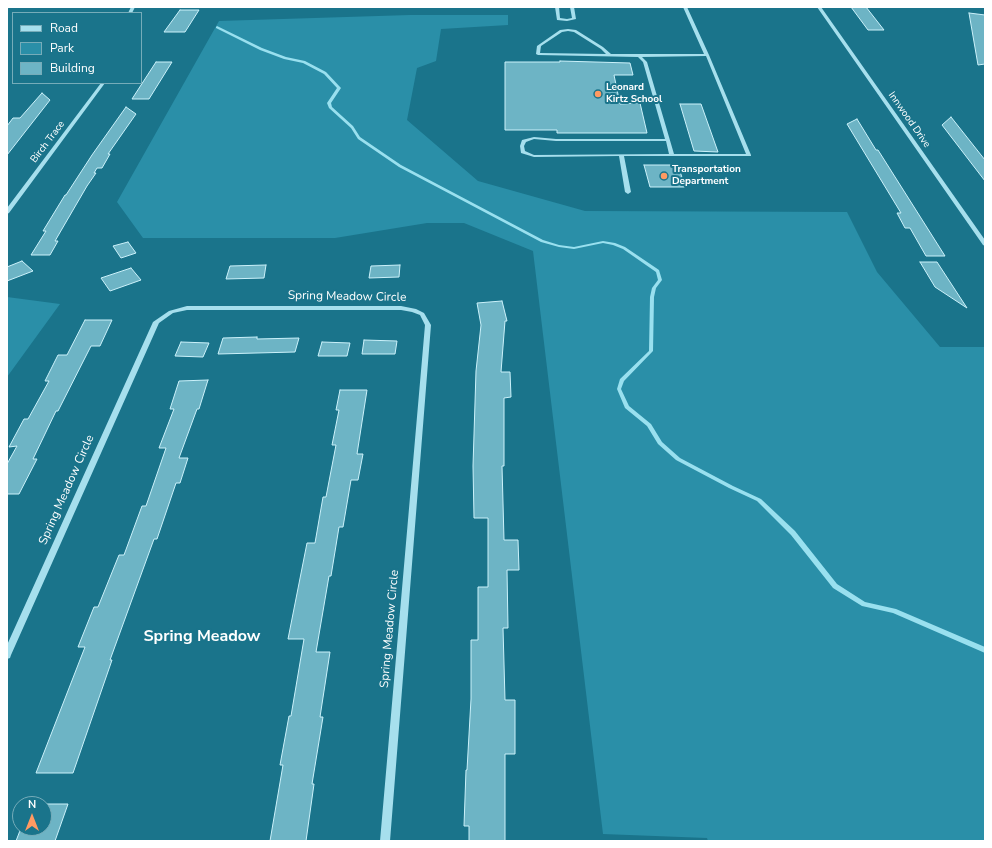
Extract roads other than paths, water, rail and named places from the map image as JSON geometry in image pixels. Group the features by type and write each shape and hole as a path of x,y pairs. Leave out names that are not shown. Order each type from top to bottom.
{"street":[{"path":"557,7 558,19 566,20 574,19 572,7"},
{"path":"668,140 556,140 534,138 524,141 522,146 523,152 534,156 561,154 749,155 685,7"},
{"name":"Innwood Drive","path":"819,7 985,244"},
{"path":"566,20 568,30"},
{"path":"609,55 602,48 575,31 568,30 561,31 539,46 538,54 639,56 707,55"},
{"path":"639,56 645,62 672,155"},
{"name":"Birch Trace","path":"7,212 102,84"},
{"path":"621,155 628,192"},
{"name":"Spring Meadow Circle","path":"7,655 156,322 171,312 187,308 401,308 414,310 422,314 428,325 385,841"}],"waterway":[{"path":"217,27 261,49 285,58 304,62 325,73 339,88 329,103 330,107 352,127 359,138 400,166 542,241 559,246 574,248 603,242 614,244 624,248 658,271 660,280 654,288 652,297 651,351 622,380 619,389 627,407 649,425 660,443 678,459 759,500 793,533 835,586 864,604 894,611 985,650"}],"place":[{"name":"Leonard Kirtz School","path":"598,94"},
{"name":"Transportation Department","path":"664,176"}],"district":[{"name":"Spring Meadow","path":"202,637"}]}
